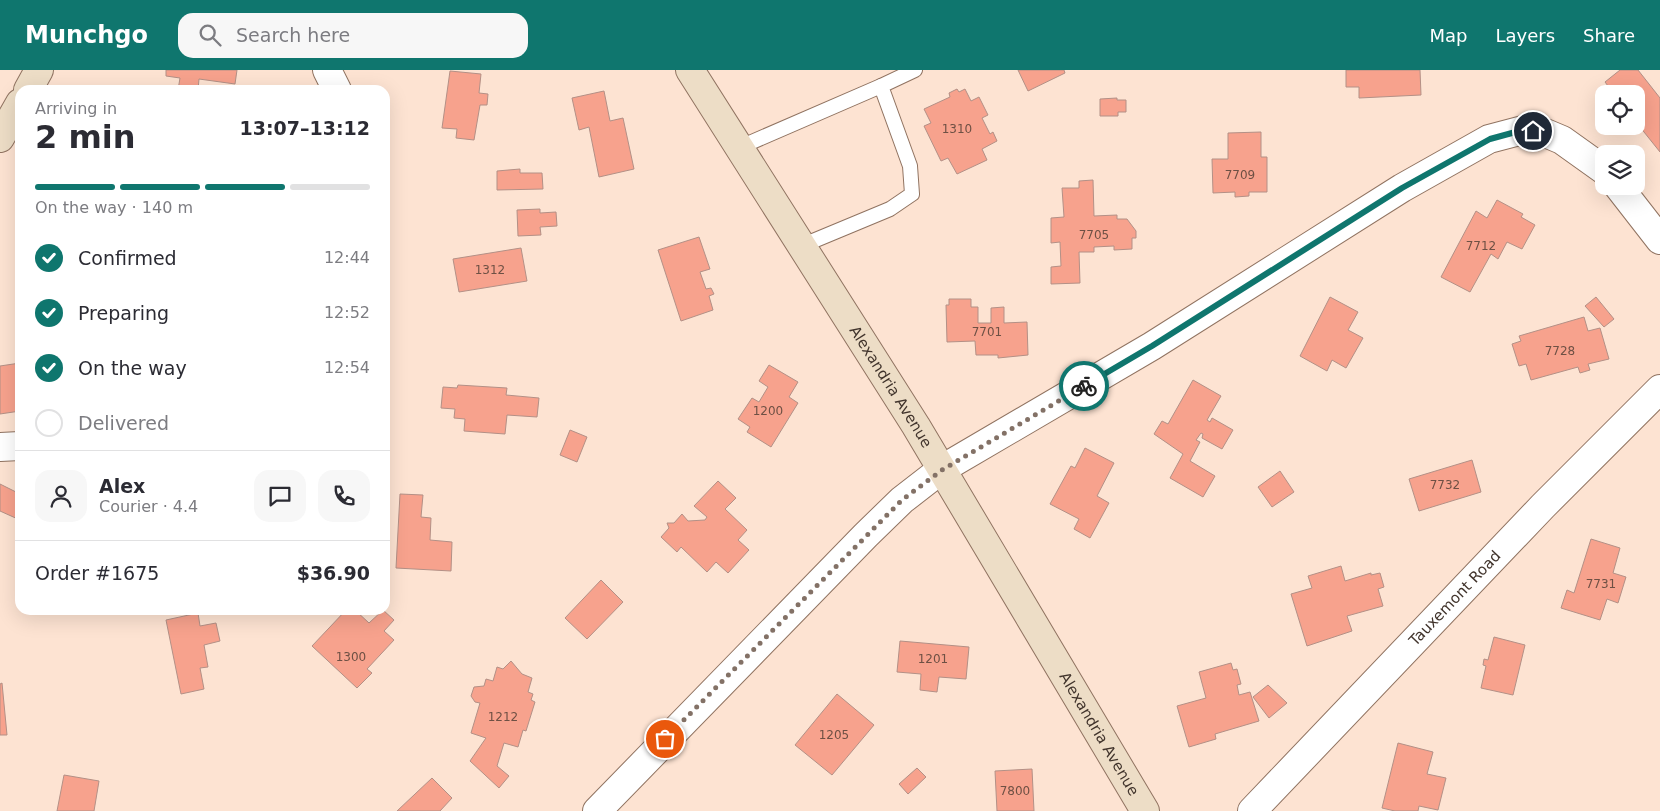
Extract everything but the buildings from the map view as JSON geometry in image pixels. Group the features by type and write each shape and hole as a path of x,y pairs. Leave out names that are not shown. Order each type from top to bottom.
{"street":[{"path":"31,85 39,70"},
{"path":"326,70 334,85"},
{"name":"Alexandria Avenue","path":"690,70 942,470 1146,811"},
{"path":"0,138 15,112"},
{"path":"597,811 866,535 902,500 942,470 1152,346 1402,188 1490,139 1523,130 1544,132 1562,140 1595,164"},
{"path":"1625,195 1660,240"},
{"name":"Tauxemont Road","path":"1252,811 1543,506 1660,389"},
{"path":"0,447 15,446"}],"lane":[{"path":"738,148 915,70"},
{"path":"801,246 890,209 912,194 910,166 882,86"}],"way so far":[{"path":"665,739 902,500 942,470 1084,386"}],"route":[{"path":"1084,386 1152,346 1402,188 1490,139 1523,130 1533,131"}]}
